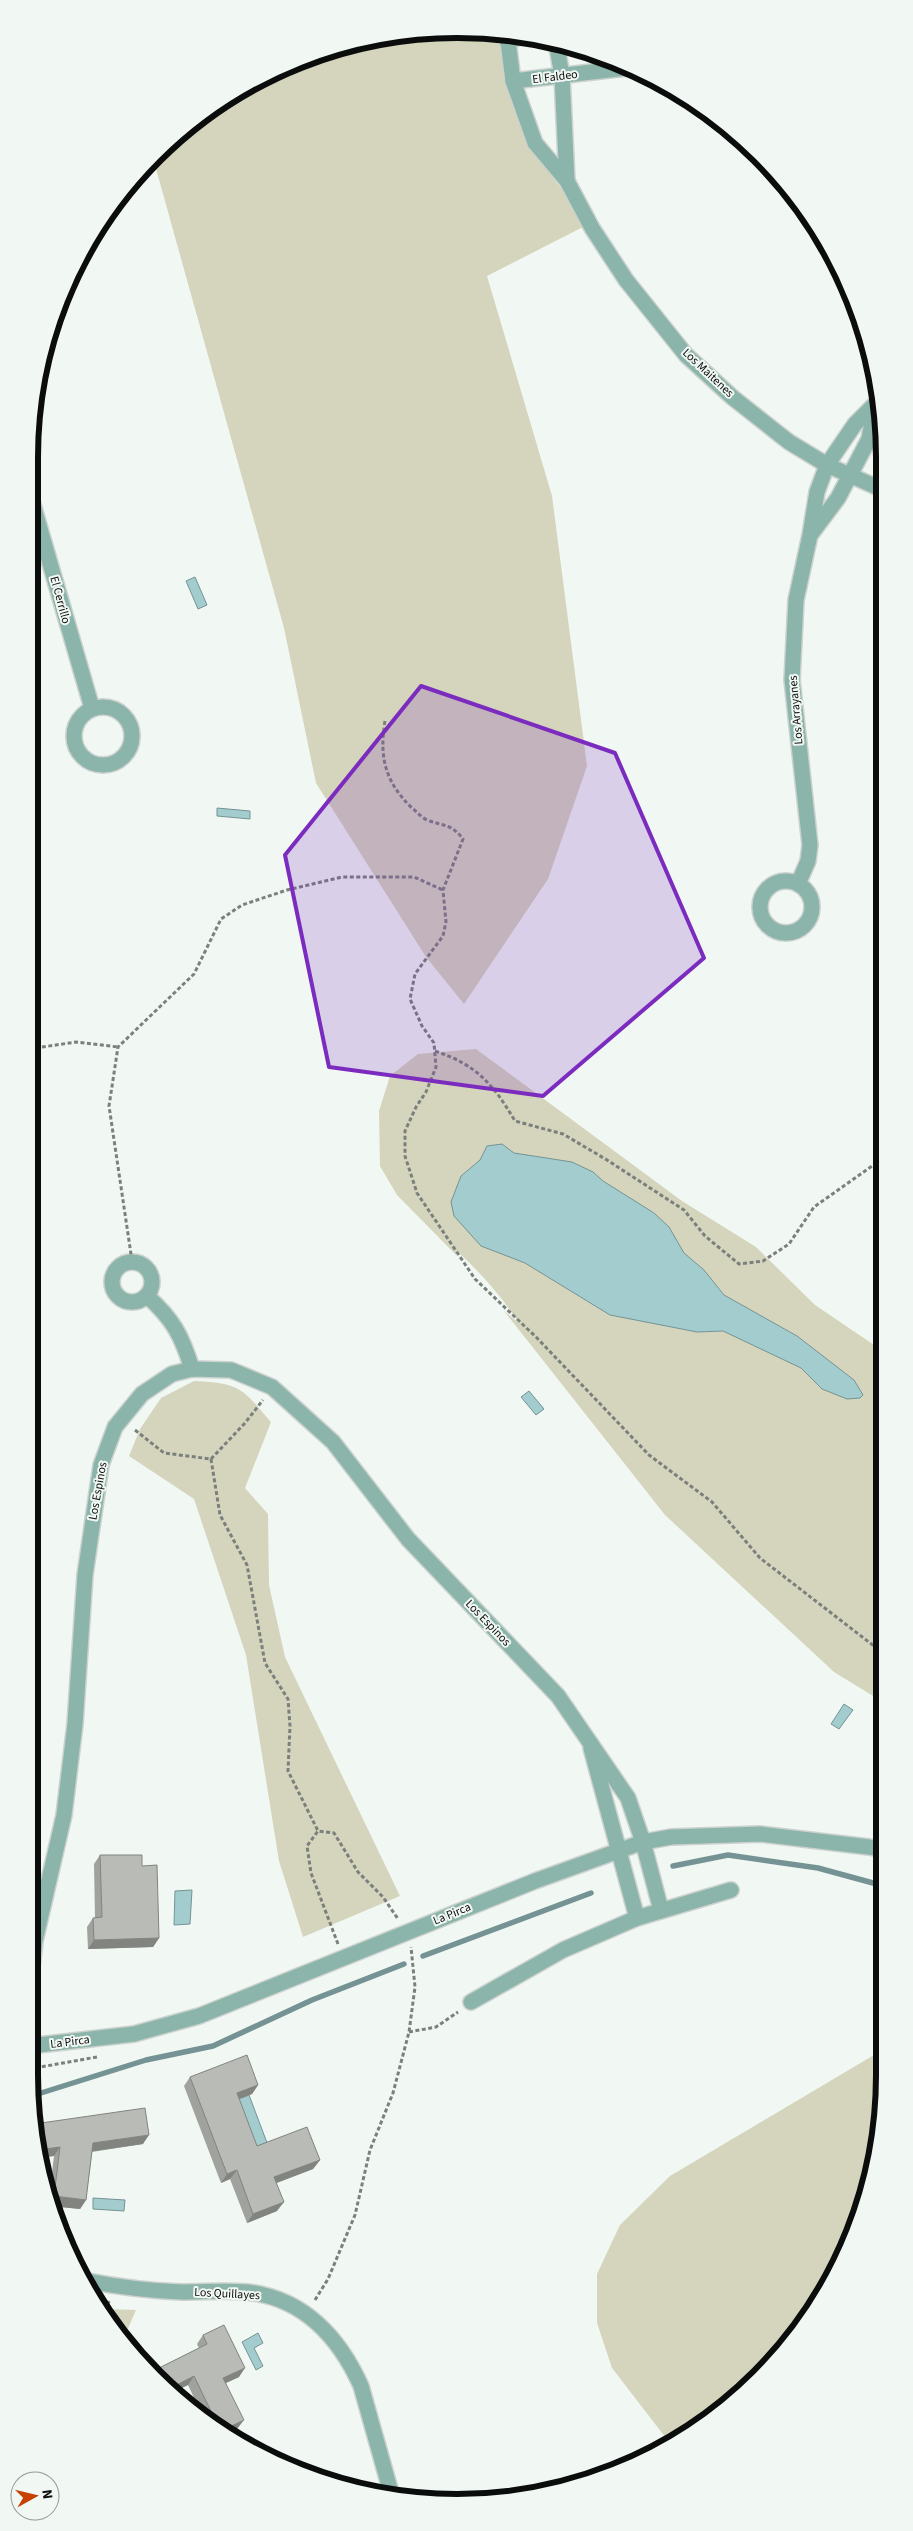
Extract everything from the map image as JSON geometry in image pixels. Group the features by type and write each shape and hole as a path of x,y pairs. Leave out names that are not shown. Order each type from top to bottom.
{"street":[{"name":"Los Maitenes","path":"507,41 513,81 535,143 567,180 592,228 626,280 686,355 732,397 789,442 827,465 876,487"},
{"name":"Los Maitenes","path":"557,50 562,76 567,180"},
{"name":"El Faldeo","path":"513,81 617,69"},
{"name":"Los Arrayanes","path":"798,884 808,861 810,845 792,680 796,600 817,492 827,465 855,424 873,407"},
{"name":"Los Arrayanes","path":"810,535 838,498 868,439 874,418"},
{"name":"El Cerrillo","path":"38,522 92,708"},
{"path":"132,1261 138,1262 149,1270 152,1283 147,1296 142,1300 128,1302 116,1296 113,1290 112,1277 114,1270 125,1262 132,1261"},
{"path":"147,1296 176,1327 182,1337 192,1369"},
{"name":"Los Espinos","path":"38,1928 64,1815 75,1724 85,1575 101,1465 115,1426 142,1394 172,1374 192,1369 231,1370 272,1387 333,1442 408,1539 558,1696 628,1798 643,1842 661,1910"},
{"name":"Los Espinos","path":"589,1740 637,1918"},
{"name":"La Pirca","path":"38,2045 134,2034 200,2016 407,1932 643,1842 672,1836 760,1834 876,1848"},
{"path":"471,2002 563,1950 637,1918 731,1890"},
{"name":"Los Quillayes","path":"93,2282 148,2290 246,2292 273,2298 307,2313 335,2340 354,2370 361,2386 390,2488"}],"path":[{"path":"385,721 381,744 384,767 401,797 425,819 455,829 463,839 444,890 446,922 444,936 415,974 410,999 422,1026 434,1043 436,1067 426,1092 416,1107 405,1131 405,1156 416,1194 475,1279 536,1337 649,1455 712,1502 760,1558 876,1648"},
{"path":"132,1261 109,1106 118,1047 194,974 221,919 242,905 287,890 342,877 414,876 444,890"},
{"path":"38,1048 76,1042 118,1047"},
{"path":"435,1051 453,1057 483,1076 498,1091 515,1121 563,1134 684,1210 705,1236 739,1264 763,1261 789,1244 814,1207 876,1163"},
{"path":"211,1460 246,1423 272,1387"},
{"path":"122,1418 145,1440 164,1453 211,1460"},
{"path":"211,1460 220,1515 247,1565 266,1663 288,1699 290,1726 288,1771 318,1831"},
{"path":"307,2313 328,2279 355,2215 370,2150 393,2093 409,2032 415,1987 414,1960 407,1932 383,1897 358,1872 334,1833 318,1831"},
{"path":"318,1831 307,1846 311,1874 343,1959"},
{"path":"409,2032 436,2027 471,2002"}],"highlighted area":[{"path":"421,686 615,753 704,958 543,1096 329,1067 285,855"}],"green space":[{"path":"429,38 484,38 508,41 513,103 549,172 585,222 583,227 487,276 552,496 587,766 548,879 464,1004 426,957 316,783 284,628 155,165 180,141 224,108 296,69 348,52 402,41"},
{"path":"476,1049 682,1201 756,1247 815,1305 876,1346 876,1698 834,1672 665,1515 504,1311 519,1323 498,1294 466,1259 457,1251 456,1255 397,1195 380,1166 379,1111 390,1076 418,1054"},
{"path":"194,1381 221,1383 239,1390 271,1422 245,1488 268,1514 269,1585 285,1657 400,1896 303,1937 279,1861 246,1655 194,1499 129,1456 140,1429 161,1398"},
{"path":"876,2054 875,2102 872,2129 861,2183 844,2235 819,2284 789,2330 753,2371 712,2407 665,2437 612,2368 597,2323 597,2274 620,2225 670,2176"},
{"path":"109,2309 136,2310 126,2333"}],"water":[{"path":"195,577 207,605 198,609 186,581"},
{"path":"217,808 250,811 250,819 217,816"},
{"path":"502,1144 514,1153 572,1162 593,1172 603,1181 654,1213 669,1227 684,1253 704,1270 724,1295 797,1336 854,1380 863,1395 860,1398 847,1399 822,1389 801,1368 723,1331 697,1332 610,1315 525,1263 481,1246 454,1216 451,1202 461,1176 480,1160 487,1146"},
{"path":"529,1391 544,1409 536,1415 521,1397"},
{"path":"844,1704 853,1710 839,1729 831,1724"},
{"path":"192,1890 190,1924 174,1925 175,1891"},
{"path":"249,2095 269,2148 241,2159 218,2107"},
{"path":"93,2198 125,2200 124,2211 93,2209"},
{"path":"258,2333 263,2343 254,2348 263,2366 256,2370 242,2342"}],"building":[{"path":"100,1855 142,1855 142,1866 157,1865 159,1938 94,1940 93,1918 102,1917"},
{"path":"247,2055 258,2085 237,2093 257,2146 307,2127 320,2160 274,2177 284,2202 253,2214 237,2170 227,2174 190,2077"},
{"path":"145,2108 149,2135 93,2143 86,2200 56,2196 55,2191 60,2147 45,2149 40,2123"},
{"path":"224,2325 245,2368 223,2378 244,2420 230,2427 213,2415 194,2376 175,2386 158,2369 207,2344 203,2335"}],"waterway":[{"path":"673,1866 728,1855 818,1868 876,1884"},
{"path":"423,1956 591,1893"},
{"path":"41,2093 146,2060 213,2046 312,2000 404,1964"}]}
